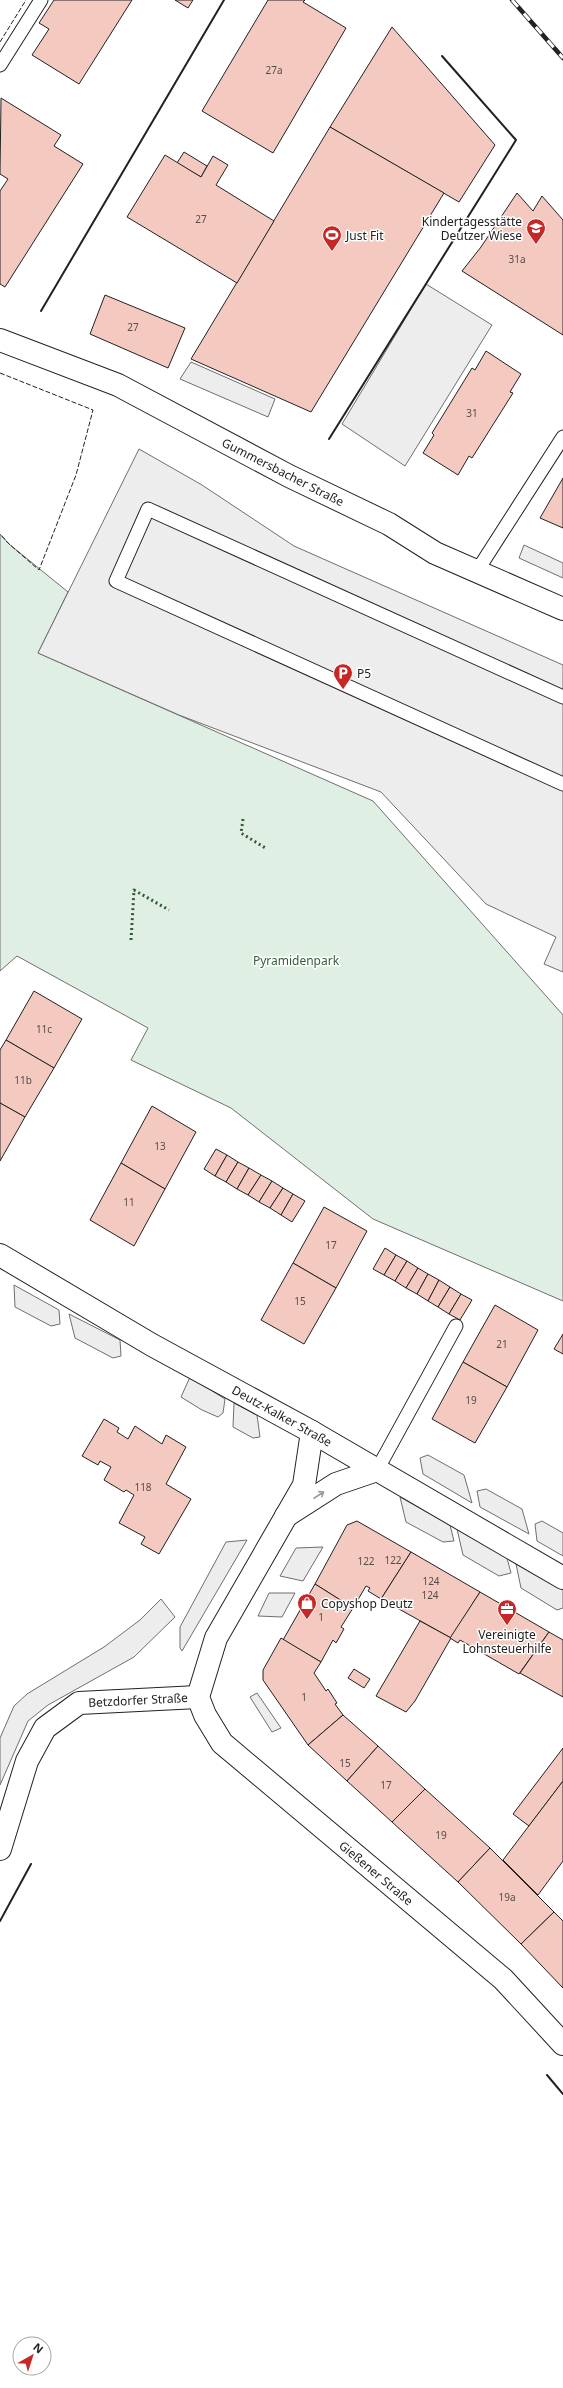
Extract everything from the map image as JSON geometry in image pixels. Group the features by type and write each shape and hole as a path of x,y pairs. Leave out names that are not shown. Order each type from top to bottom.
{"street":[{"name":"Gummersbacher Straße","path":"0,340 118,385 289,476 389,524 435,553 563,609"},
{"name":"Deutz-Kalker Straße","path":"0,1255 152,1345 312,1432 563,1578"},
{"name":"Betzdorfer Straße","path":"0,1849 27,1761 46,1728 79,1703 198,1697 216,1638 304,1485 312,1432"},
{"path":"286,1516 336,1484 377,1470"},
{"name":"Gießener Straße","path":"198,1697 222,1743 503,1979 563,2044"}],"lane":[{"path":"0,65 41,0"},
{"path":"477,571 563,436"},
{"path":"563,697 148,509 116,581 563,784"},
{"path":"377,1470 456,1326"}],"green space":[{"name":"Pyramidenpark","path":"0,534 9,544 68,592 38,653 373,801 563,1015 563,1301 373,1219 231,1108 131,1060 148,1028 17,956 0,971"}],"shaded area":[{"path":"426,284 492,325 405,466 342,424"},
{"path":"191,362 275,399 268,417 180,379"},
{"name":"P5","path":"139,449 202,485 294,546 563,665 563,972 544,964 556,937 486,904 381,792 179,715 38,653"},
{"path":"524,545 563,563 563,578 519,558"},
{"path":"14,1285 59,1310 60,1324 51,1326 15,1307"},
{"path":"69,1314 120,1340 121,1356 113,1358 75,1338"},
{"path":"190,1377 225,1399 223,1413 218,1417 202,1410 181,1397"},
{"path":"234,1403 257,1415 260,1437 253,1438 233,1427"},
{"path":"428,1455 464,1475 472,1503 423,1474 420,1458"},
{"path":"486,1489 522,1509 529,1534 480,1507 477,1491"},
{"path":"400,1497 450,1525 454,1541 443,1542 406,1522"},
{"path":"542,1521 563,1533 563,1556 537,1541 535,1524"},
{"path":"457,1529 507,1558 511,1573 499,1576 463,1555"},
{"path":"247,1540 182,1651 180,1648 180,1627 226,1542"},
{"path":"323,1547 303,1581 280,1576 296,1548"},
{"path":"516,1564 563,1590 563,1608 557,1610 521,1588"},
{"path":"269,1593 295,1593 282,1617 258,1616"},
{"path":"161,1599 175,1617 134,1657 48,1705 28,1721 0,1785 0,1738 14,1706 27,1694 104,1647 140,1620"},
{"path":"257,1693 281,1728 272,1732 250,1697"}],"building":[{"path":"54,0 132,0 79,84 32,55 49,29 39,23"},
{"path":"175,0 193,0 188,8"},
{"path":"268,0 305,0 303,2 346,28 273,153 202,111"},
{"path":"392,27 495,145 459,202 330,127"},
{"path":"1,98 61,135 54,146 83,164 5,287 0,284 0,191 8,179 0,174"},
{"name":"Just Fit","path":"330,127 444,193 311,412 191,359"},
{"path":"184,152 207,166 201,177 177,163"},
{"path":"165,155 201,177 213,156 228,165 216,185 274,221 237,283 127,217"},
{"path":"517,193 533,211 542,196 563,220 563,335 462,271 481,247"},
{"path":"105,295 185,328 168,368 90,334"},
{"path":"486,351 521,374 510,392 513,393 472,458 469,456 458,475 423,453 434,435 432,433 472,368 475,370"},
{"path":"563,478 563,528 540,518"},
{"path":"34,991 82,1019 54,1068 6,1040"},
{"path":"6,1040 54,1068 25,1117 0,1103 0,1050"},
{"path":"0,1103 25,1117 0,1161"},
{"path":"152,1106 196,1132 165,1189 121,1163"},
{"path":"216,1149 227,1155 215,1176 204,1169"},
{"path":"227,1155 238,1162 226,1182 215,1176"},
{"path":"238,1162 249,1168 237,1189 226,1182"},
{"path":"121,1163 165,1189 134,1246 90,1220"},
{"path":"249,1168 261,1175 248,1195 237,1189"},
{"path":"261,1175 272,1181 259,1202 248,1195"},
{"path":"272,1181 283,1188 270,1208 259,1202"},
{"path":"283,1188 293,1194 281,1215 270,1208"},
{"path":"293,1194 305,1201 292,1222 281,1215"},
{"path":"324,1207 367,1231 336,1288 293,1263"},
{"path":"385,1248 396,1255 384,1275 373,1269"},
{"path":"396,1255 407,1261 395,1281 384,1275"},
{"path":"407,1261 418,1268 406,1288 395,1281"},
{"path":"293,1263 336,1288 304,1344 261,1320"},
{"path":"418,1268 428,1274 417,1294 406,1288"},
{"path":"428,1274 439,1280 428,1301 417,1294"},
{"path":"439,1280 450,1287 438,1307 428,1301"},
{"path":"450,1287 461,1294 449,1314 438,1307"},
{"path":"461,1294 472,1300 460,1320 449,1314"},
{"path":"495,1305 538,1330 507,1387 463,1362"},
{"path":"563,1334 563,1354 554,1349"},
{"path":"463,1362 507,1387 475,1443 432,1419"},
{"path":"104,1419 119,1428 117,1432 128,1439 135,1426 162,1444 166,1435 186,1447 166,1484 191,1499 159,1554 141,1544 145,1537 119,1523 134,1495 126,1490 124,1492 104,1480 111,1467 100,1461 98,1465 82,1456"},
{"path":"357,1521 411,1552 381,1599 368,1591 370,1588 366,1586 353,1608 315,1584 347,1525"},
{"path":"411,1552 480,1592 451,1638 381,1599"},
{"path":"315,1584 353,1608 341,1627 344,1629 336,1643 333,1640 321,1662 283,1640"},
{"path":"480,1592 549,1632 519,1674 460,1640 458,1643 450,1638"},
{"path":"420,1621 451,1638 415,1701 406,1712 376,1696"},
{"path":"549,1632 563,1640 563,1697 520,1673"},
{"path":"281,1638 321,1662 314,1673 326,1691 328,1689 337,1703 335,1704 343,1715 308,1745 263,1680 263,1670"},
{"path":"354,1669 370,1679 364,1688 348,1678"},
{"path":"343,1715 378,1746 347,1781 308,1745"},
{"path":"378,1746 425,1789 392,1822 347,1781"},
{"path":"563,1748 563,1781 529,1826 513,1814"},
{"path":"563,1781 563,1861 538,1895 503,1860"},
{"path":"425,1789 490,1848 458,1882 392,1822"},
{"path":"490,1848 554,1912 521,1944 458,1882"},
{"path":"554,1912 563,1921 563,1988 521,1944"}],"railway":[{"path":"512,0 563,58"}],"hedge":[{"path":"243,819 241,833 267,849"},
{"path":"131,940 134,890 169,910"}],"fence":[{"path":"0,42 26,0"},
{"path":"0,373 93,410 76,475 39,570 9,544 0,534"}],"wall":[{"path":"41,311 224,0"},
{"path":"329,439 516,140 442,56"},
{"path":"0,1921 31,1864"},
{"path":"547,2075 563,2094"}],"place":[{"name":"Kindertagesstätte Deutzer Wiese","path":"536,245"},
{"name":"Just Fit","path":"332,252"},
{"name":"P5","path":"343,690"},
{"name":"Copyshop Deutz","path":"307,1620"},
{"name":"Vereinigte Lohnsteuerhilfe","path":"507,1626"}]}
